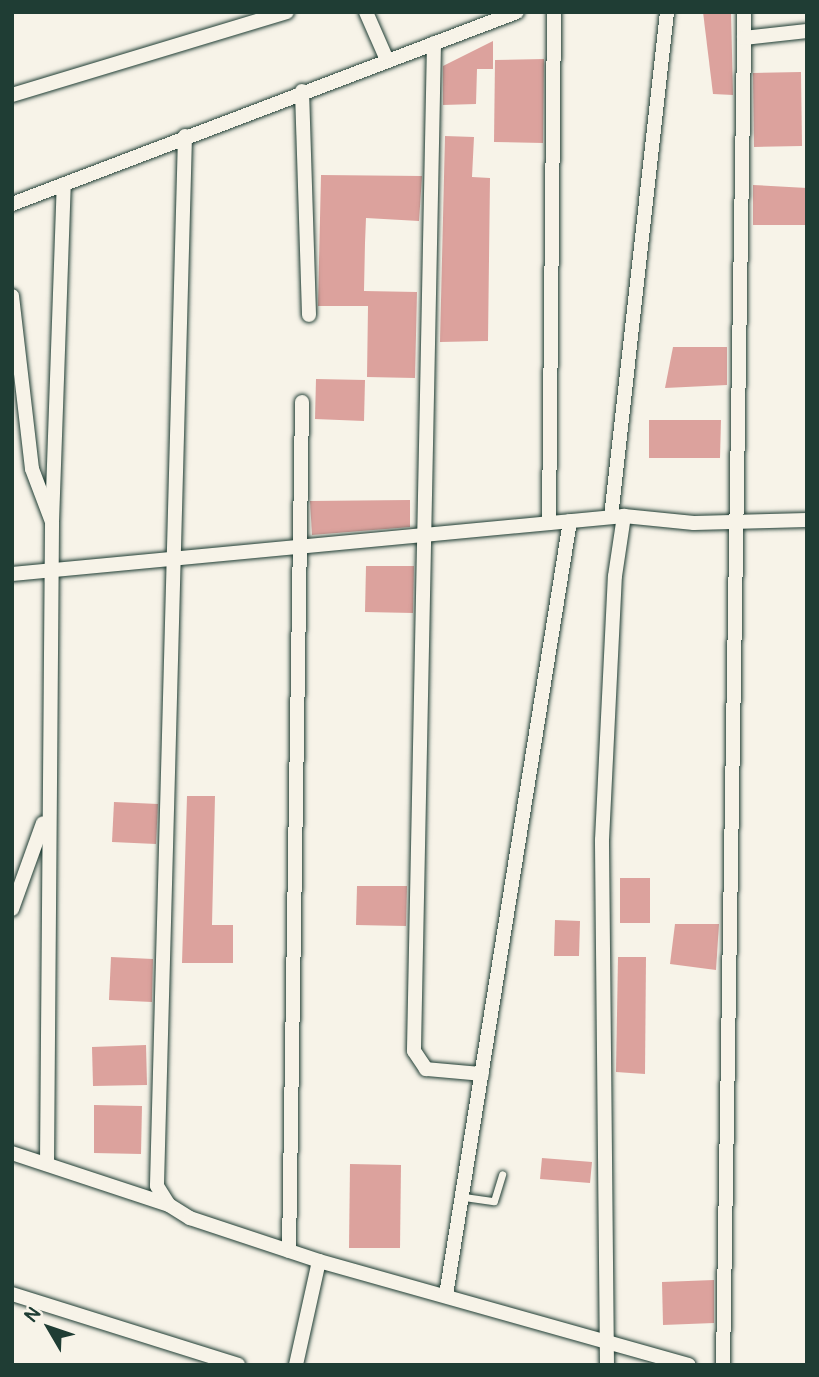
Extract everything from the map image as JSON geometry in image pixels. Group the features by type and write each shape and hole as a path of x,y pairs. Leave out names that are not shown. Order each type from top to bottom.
{"street":[{"path":"12,95 287,12"},
{"path":"366,12 387,60"},
{"path":"12,204 302,91 517,12"},
{"path":"549,523 554,12"},
{"path":"607,1365 603,840 618,517 667,12"},
{"path":"723,1365 744,12"},
{"path":"744,38 807,31"},
{"path":"434,43 414,1051 426,1069 482,1074"},
{"path":"302,91 309,315"},
{"path":"169,1205 157,1186 185,136"},
{"path":"47,1164 47,812 52,522 64,184"},
{"path":"12,296 32,470 52,522"},
{"path":"289,1251 302,402"},
{"path":"12,574 174,555 618,517 738,522 807,520"},
{"path":"446,1295 464,1197 570,521"},
{"path":"12,909 47,812"},
{"path":"12,1153 169,1205 319,1261 688,1365"},
{"path":"296,1365 319,1261"},
{"path":"12,1294 238,1365"}],"lane":[{"path":"464,1197 494,1201 502,1174"}],"building":[{"path":"703,12 731,12 733,95 713,94"},
{"path":"493,41 493,69 477,69 476,104 443,105 443,66"},
{"path":"544,59 543,143 494,142 495,60"},
{"path":"801,72 802,146 754,147 753,73"},
{"path":"445,136 474,137 472,177 490,178 488,341 440,342"},
{"path":"321,175 422,176 419,221 366,218 365,243 364,291 417,292 415,378 367,377 368,306 318,306"},
{"path":"753,185 807,188 807,225 753,225"},
{"path":"673,347 727,347 727,385 665,388"},
{"path":"316,379 365,380 364,421 315,419"},
{"path":"649,420 721,420 720,458 649,458"},
{"path":"410,500 410,527 312,535 310,501"},
{"path":"366,566 414,566 413,613 365,612"},
{"path":"187,796 215,796 212,925 233,925 233,963 182,963"},
{"path":"114,802 158,804 156,844 112,842"},
{"path":"620,878 650,878 650,923 620,923"},
{"path":"357,886 407,886 406,926 356,925"},
{"path":"555,920 580,921 579,956 554,956"},
{"path":"675,924 719,924 716,970 670,964"},
{"path":"111,957 153,959 152,1002 109,1000"},
{"path":"618,957 646,957 645,1074 616,1072"},
{"path":"146,1045 147,1085 93,1086 92,1047"},
{"path":"94,1105 142,1106 141,1154 94,1153"},
{"path":"542,1158 592,1162 590,1183 540,1179"},
{"path":"350,1164 401,1165 400,1248 349,1248"},
{"path":"714,1280 714,1323 663,1325 662,1282"}]}
